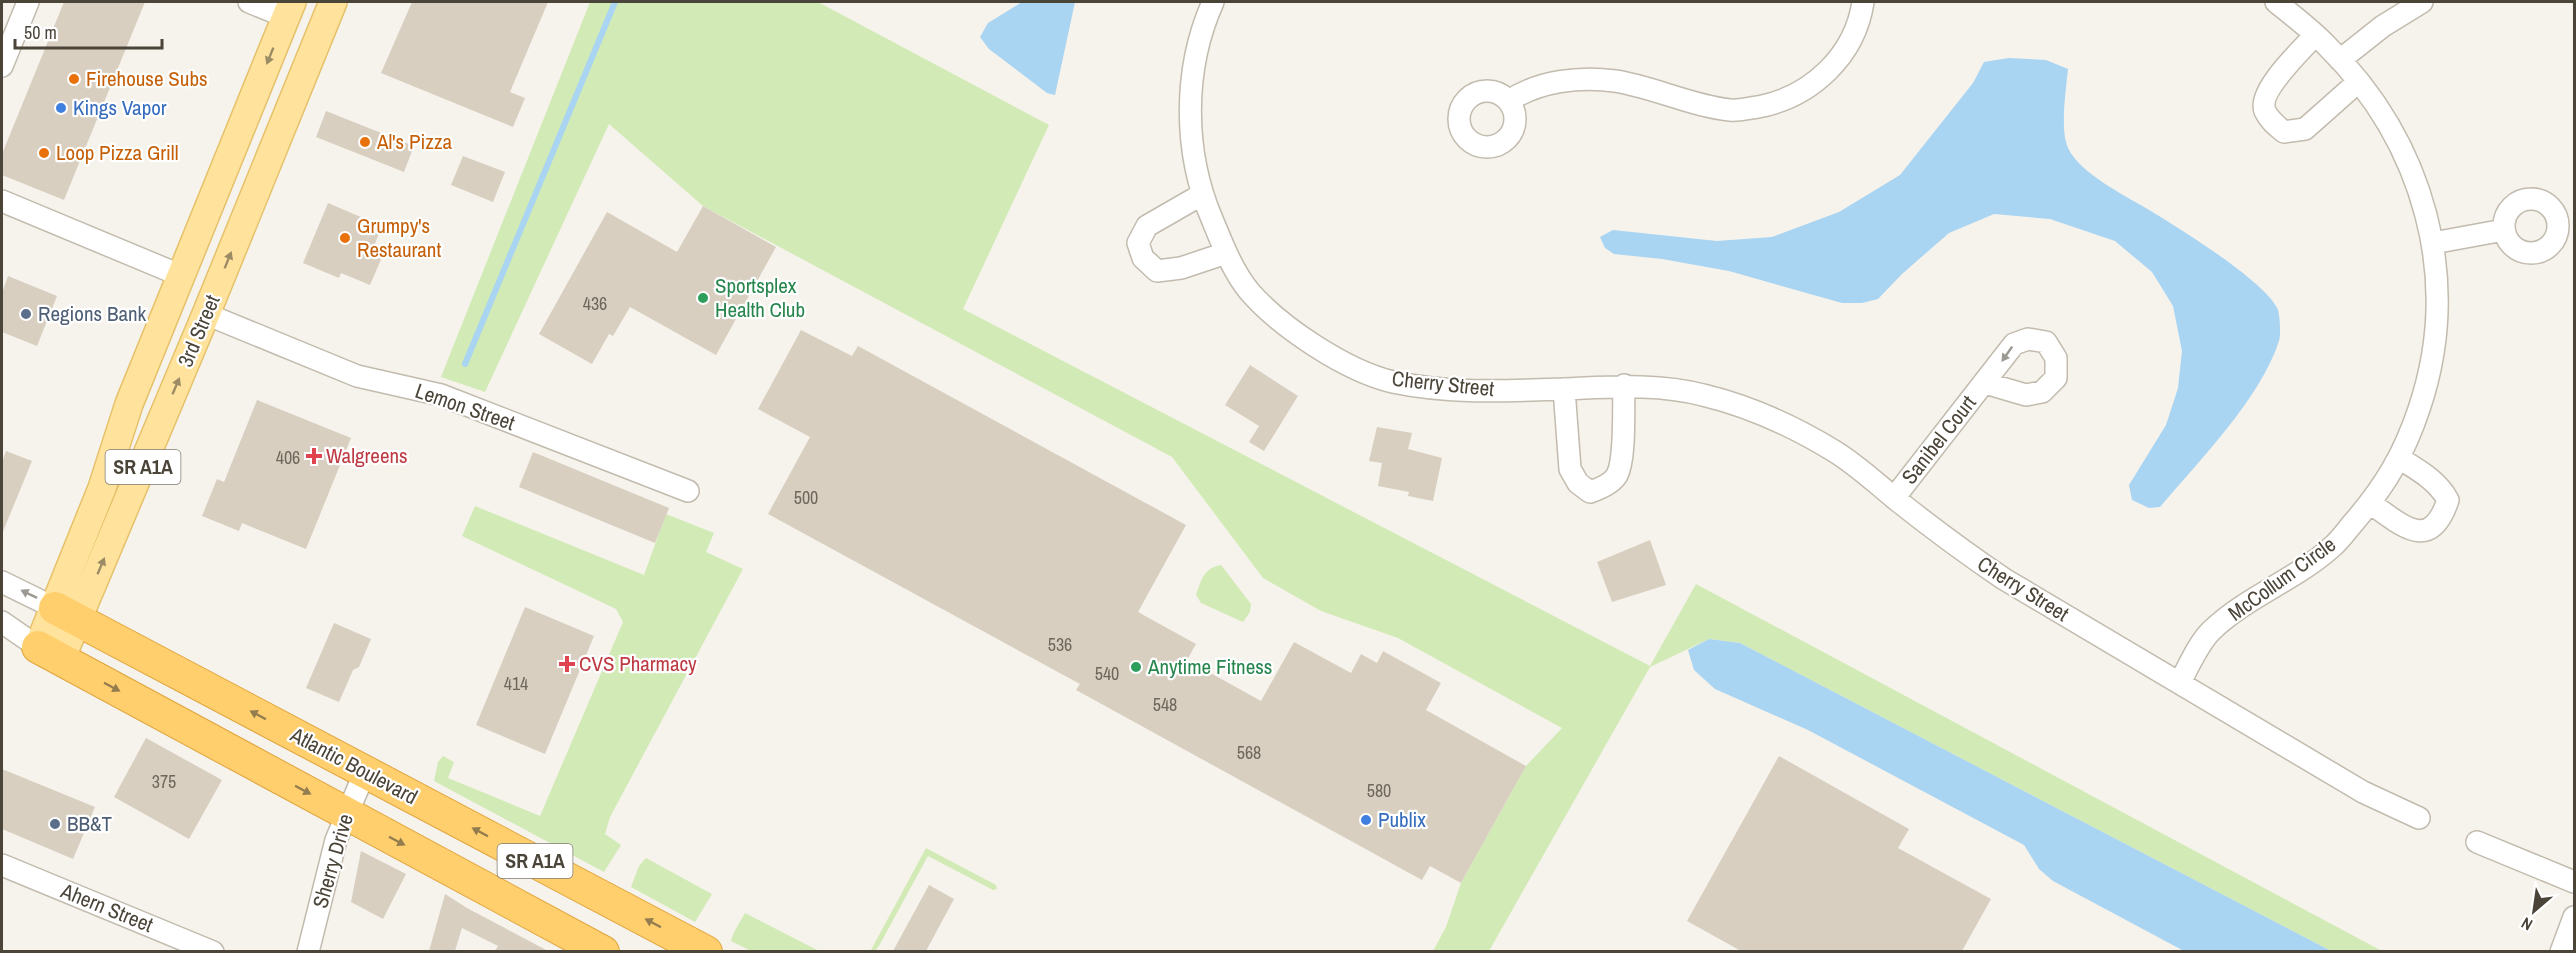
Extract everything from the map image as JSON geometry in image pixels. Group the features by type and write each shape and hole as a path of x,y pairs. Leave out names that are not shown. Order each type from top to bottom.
{"highway":[{"name":"Atlantic Boulevard","path":"67,614 705,951"},
{"name":"SR A1A","path":"49,653 603,951"}],"main road":[{"name":"3rd Street","path":"49,653 206,314 333,2"},
{"path":"289,9 321,31"},
{"name":"3rd Street","path":"67,614 102,488 129,404 289,9"},
{"path":"206,314 196,291 233,187 223,174"}],"street":[{"path":"2,66 28,2"},
{"path":"249,2 289,9"},
{"name":"Cherry Street","path":"1213,2 1204,22 1192,67 1191,147 1201,195 1226,253 1248,290 1286,327 1339,360 1392,381 1465,390 1564,389 1624,385 1701,394 1771,416 1836,452 1950,542 2004,579 2363,792 2419,818"},
{"path":"1509,101 1527,89 1571,81 1615,81 1732,111 1776,104 1808,89 1836,65 1861,17 1863,2"},
{"name":"McCollum Circle","path":"2180,682 2209,633 2247,601 2292,577 2334,546 2370,503 2390,475 2408,442 2424,393 2436,331 2438,298 2433,243 2423,200 2410,168 2380,111 2358,82 2315,35 2276,2"},
{"path":"2340,60 2383,26 2422,2"},
{"path":"2315,35 2276,79 2265,96 2264,110 2274,124 2284,132 2305,129 2358,82"},
{"path":"1201,195 1147,226 1138,243 1143,258 1157,271 1181,268 1226,253"},
{"path":"2,201 182,276"},
{"path":"2433,243 2504,230"},
{"name":"Lemon Street","path":"206,314 357,376 441,395 688,491"},
{"name":"Sanibel Court","path":"1894,498 1985,383"},
{"path":"1564,389 1570,470 1578,483 1590,492 1602,488 1617,476 1622,458 1624,385"},
{"path":"2370,503 2404,527 2421,532 2433,528 2443,515 2448,500 2442,489 2429,477 2399,458"},
{"name":"Atlantic Boulevard","path":"2,582 67,614"},
{"path":"2,622 49,653"},
{"name":"Sherry Drive","path":"308,951 336,840 365,772"},
{"path":"2477,842 2574,882"},
{"name":"Ahern Street","path":"2,865 213,951"},
{"path":"2561,951 2574,916"}],"green space":[{"path":"590,2 818,2 1049,125 963,309 1650,666 1696,584 2382,951 2331,951 1740,643 1709,639 1650,667 1489,951 1433,951 1446,927 1461,883 1526,766 1562,728 1398,638 1321,611 1263,578 1172,457 703,206 609,124 485,392 441,377"},
{"path":"475,506 644,575 666,514 714,533 706,552 743,569 610,817 605,834 621,845 604,872 434,781 438,762 443,756 454,762 448,778 540,816 623,622 616,609 462,536"},
{"path":"1221,565 1251,604 1250,612 1243,622 1201,603 1196,595 1207,572"},
{"path":"926,848 996,885 997,889 993,890 928,856 880,944 876,950 871,950"},
{"path":"646,858 712,894 695,922 631,887 639,866"},
{"path":"745,913 819,951 751,951 731,941"}],"water":[{"path":"1022,2 1075,2 1055,95 1047,93 989,49 980,37 988,23"},
{"path":"2009,58 2046,60 2068,69 2064,126 2066,142 2079,163 2101,181 2220,256 2257,285 2278,310 2279,341 2258,385 2210,450 2160,507 2149,508 2132,500 2129,485 2166,425 2178,388 2182,351 2173,306 2152,272 2115,241 2050,219 1994,214 1949,233 1902,274 1878,299 1862,303 1842,303 1729,271 1662,259 1614,254 1605,248 1600,237 1613,230 1717,241 1772,237 1839,212 1900,175 1973,83 1984,62"},
{"path":"1709,639 1740,643 2331,951 2184,951 2053,881 2039,869 2024,845 1808,730 1715,689 1694,670 1688,650"}],"building":[{"path":"64,2 145,2 64,200 2,175 2,154"},
{"path":"412,2 548,2 510,92 525,98 513,127 381,73"},
{"name":"Al's Pizza","path":"326,111 414,146 404,172 316,137"},
{"path":"463,156 505,172 493,202 451,185"},
{"name":"Grumpy's Restaurant","path":"328,203 382,226 372,251 383,255 370,285 341,273 339,278 303,263"},
{"path":"703,206 776,247 716,355 630,307 613,336 609,334 592,364 539,334 607,212 677,252"},
{"name":"Regions Bank","path":"8,276 57,296 37,346 2,332 2,293"},
{"path":"801,330 852,356 858,346 1186,525 1138,612 1196,644 1187,660 1261,701 1294,642 1351,673 1361,654 1377,663 1383,651 1441,683 1426,710 1526,766 1461,883 1430,866 1422,880 1076,690 1080,684 768,514 810,437 758,409"},
{"path":"1250,365 1298,396 1264,451 1249,442 1259,426 1225,405"},
{"name":"Walgreens","path":"257,400 351,438 306,549 242,523 239,531 202,516 217,479 224,482"},
{"path":"1377,427 1412,433 1408,449 1442,458 1433,501 1408,496 1409,492 1378,486 1382,463 1369,461"},
{"path":"6,451 32,461 2,534 2,462"},
{"path":"533,452 669,508 655,543 519,487"},
{"path":"1650,540 1666,585 1612,602 1597,562"},
{"name":"CVS Pharmacy","path":"525,607 594,636 545,754 476,725"},
{"path":"334,623 371,639 359,667 353,670 339,702 306,688"},
{"path":"146,738 222,780 189,839 114,797"},
{"path":"1779,756 1909,829 1898,848 1991,899 1962,951 1741,951 1687,921"},
{"path":"2,769 95,807 73,859 2,829"},
{"path":"361,851 406,874 383,919 351,902"},
{"path":"929,885 954,899 926,951 893,951"},
{"path":"445,894 548,951 495,951 498,946 462,928 455,951 429,951"}],"waterway":[{"path":"465,364 615,2"}],"place":[{"name":"Firehouse Subs","path":"74,79"},
{"name":"Kings Vapor","path":"61,108"},
{"name":"Al's Pizza","path":"365,142"},
{"name":"Loop Pizza Grill","path":"44,153"},
{"name":"Grumpy's Restaurant","path":"345,238"},
{"name":"Sportsplex Health Club","path":"703,298"},
{"name":"Regions Bank","path":"26,314"},
{"name":"Walgreens","path":"314,456"},
{"name":"CVS Pharmacy","path":"567,664"},
{"name":"Anytime Fitness","path":"1136,667"},
{"name":"Publix","path":"1366,820"},
{"name":"BB&T","path":"55,824"}]}
